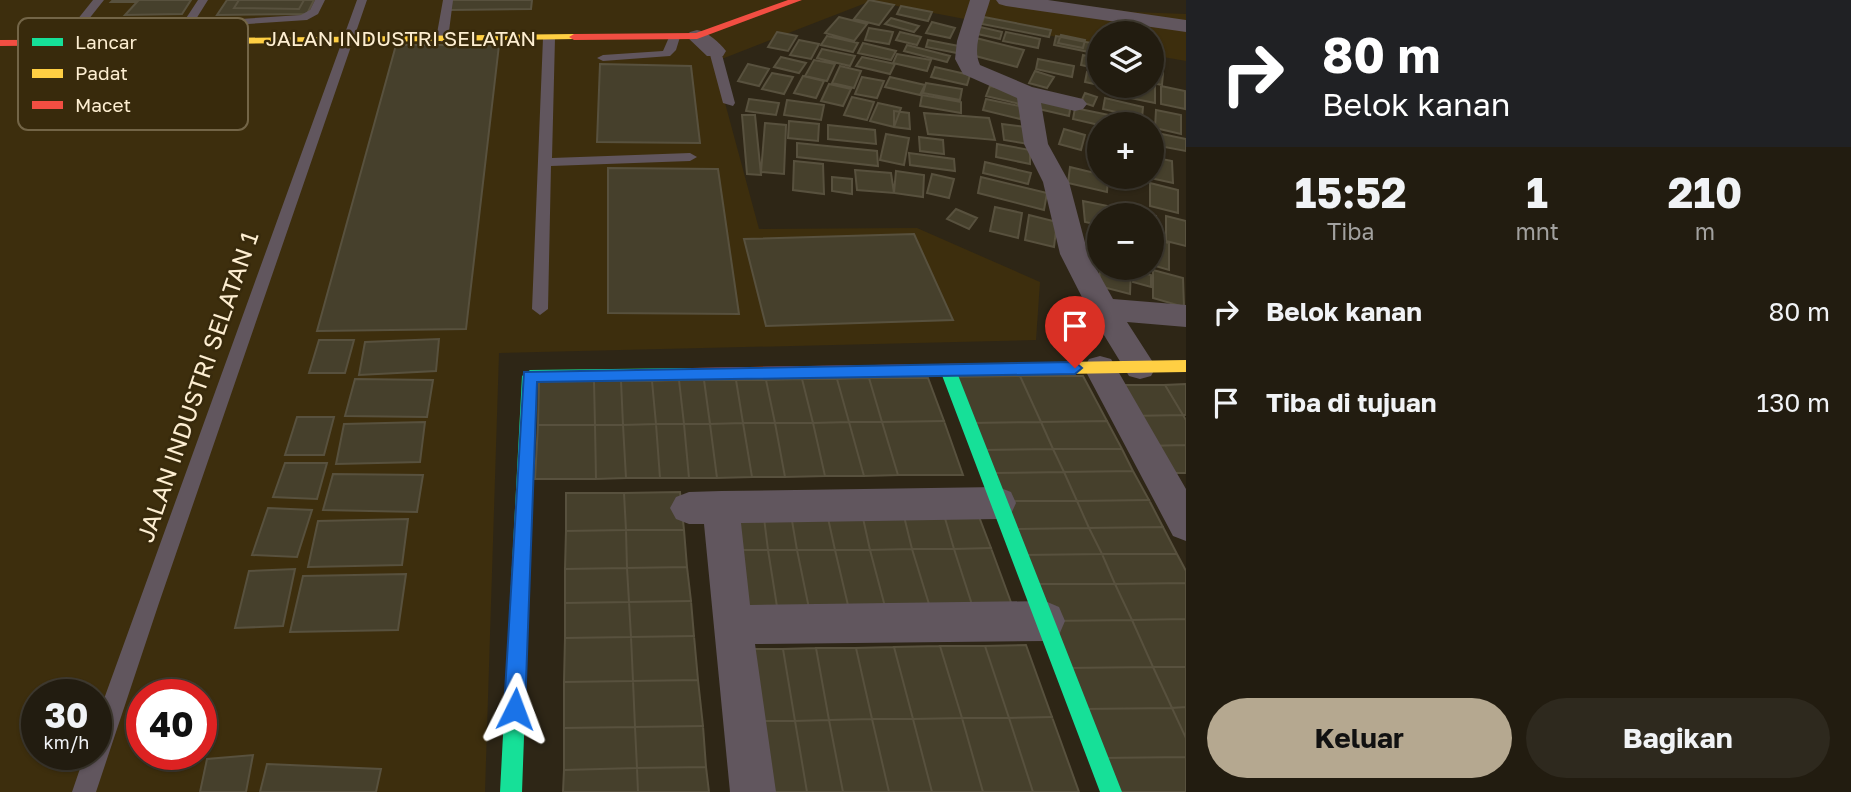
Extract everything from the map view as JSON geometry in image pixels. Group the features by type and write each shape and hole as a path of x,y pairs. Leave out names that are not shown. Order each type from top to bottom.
{"street":[{"name":"JALAN INDUSTRI SELATAN","path":"248,41 697,36 796,0"},
{"path":"979,0 966,59 974,72 1028,84 1076,104"},
{"path":"1006,0 1078,13 1186,26"},
{"path":"697,36 715,51"},
{"name":"JALAN INDUSTRI SELATAN","path":"0,43 18,43"},
{"path":"1028,84 1036,144 1056,183 1074,254 1103,309 1140,367"},
{"path":"1103,309 1186,316"},
{"path":"511,792 530,376 1186,366"},
{"path":"1100,368 1186,524"},
{"path":"948,370 1111,792"},
{"path":"753,792 732,625 705,508 998,503"},
{"path":"732,625 1045,621"}],"lane":[{"path":"84,18 99,0"},
{"path":"192,18 203,0"},
{"path":"248,21 303,18 314,12 320,0"},
{"name":"JALAN INDUSTRI SELATAN 1","path":"84,792 362,0"},
{"path":"442,39 448,0"},
{"path":"603,58 666,54 674,37"},
{"path":"540,309 549,38"},
{"path":"715,51 729,103"},
{"path":"546,162 690,157"}],"shaded area":[{"path":"0,0 1041,0 1132,12 1186,14 1186,61 1164,57 1164,21 1087,21 1087,43 871,1 714,62 759,229 917,228 1040,282 1036,340 499,353 485,792 0,792"}],"building":[{"path":"191,0 182,14 125,15 137,2 111,2"},
{"path":"227,0 314,0 307,14 217,15"},
{"path":"239,0 304,0 299,9 234,8"},
{"path":"452,0 532,0 531,9 450,10"},
{"path":"869,0 894,5 879,25 854,19"},
{"path":"901,6 932,12 928,21 897,14"},
{"path":"839,17 867,24 854,41 825,33"},
{"path":"984,17 1051,30 1049,37 982,24"},
{"path":"891,18 919,26 914,32 885,24"},
{"path":"932,22 955,28 950,38 926,33"},
{"path":"976,26 1002,32 1000,39 973,33"},
{"path":"869,28 893,32 889,44 865,40"},
{"path":"777,32 797,36 788,51 768,47"},
{"path":"900,32 921,37 917,45 896,40"},
{"path":"1006,32 1040,39 1038,48 1003,41"},
{"path":"1061,35 1085,40 1083,48 1058,43"},
{"path":"827,36 858,43 853,52 821,45"},
{"path":"1056,36 1087,42 1087,52 1054,45"},
{"path":"976,38 1024,50 1017,67 968,54"},
{"path":"799,40 819,44 811,59 790,55"},
{"path":"928,40 959,46 957,53 926,47"},
{"path":"863,43 896,51 891,60 858,53"},
{"path":"396,45 499,45 466,329 317,331"},
{"path":"907,45 950,56 947,62 904,51"},
{"path":"822,49 855,56 850,66 817,58"},
{"path":"897,54 931,60 927,71 893,63"},
{"path":"1083,55 1087,56 1087,66 1081,65"},
{"path":"781,57 806,63 799,73 774,67"},
{"path":"862,57 895,64 890,74 856,66"},
{"path":"1038,59 1074,66 1072,77 1036,69"},
{"path":"814,60 835,64 827,81 805,76"},
{"path":"600,64 691,66 700,143 597,142"},
{"path":"748,64 769,69 759,86 738,81"},
{"path":"840,66 861,71 854,88 832,83"},
{"path":"935,67 970,75 967,85 931,77"},
{"path":"1035,71 1054,77 1047,88 1029,83"},
{"path":"772,73 793,77 784,94 762,89"},
{"path":"803,76 824,81 816,98 794,93"},
{"path":"862,77 884,81 877,98 855,94"},
{"path":"890,77 925,85 920,95 885,87"},
{"path":"926,83 962,89 960,100 923,93"},
{"path":"829,84 851,89 843,106 821,101"},
{"path":"990,86 1026,94 1024,105 986,96"},
{"path":"1164,87 1185,91 1185,109 1161,104"},
{"path":"1085,93 1087,98 1097,98 1093,106 1081,102"},
{"path":"922,95 961,102 961,113 920,106"},
{"path":"1033,96 1071,104 1069,116 1030,107"},
{"path":"852,97 874,102 867,120 844,115"},
{"path":"1105,98 1143,107 1143,112 1103,109"},
{"path":"1130,98 1155,98 1155,103"},
{"path":"749,99 779,103 776,115 746,111"},
{"path":"986,99 1024,107 1020,119 983,110"},
{"path":"787,100 824,105 821,120 784,115"},
{"path":"878,103 901,108 894,127 870,121"},
{"path":"1075,108 1094,112 1087,112 1087,122 1073,119"},
{"path":"1156,110 1181,115 1181,134 1164,130 1164,112"},
{"path":"894,111 909,113 910,129 894,127"},
{"path":"924,113 989,118 995,140 928,134"},
{"path":"742,115 755,115 761,175 747,174"},
{"path":"789,121 819,124 818,141 788,138"},
{"path":"765,123 786,125 784,174 761,172"},
{"path":"1002,124 1026,127 1029,144 1004,140"},
{"path":"828,125 875,130 876,144 828,139"},
{"path":"1064,129 1085,135 1081,150 1059,144"},
{"path":"886,134 909,138 904,165 880,160"},
{"path":"1164,134 1186,139 1186,151 1164,147"},
{"path":"919,137 943,140 944,154 920,151"},
{"path":"797,143 877,151 878,166 797,157"},
{"path":"997,144 1030,150 1030,164 996,157"},
{"path":"909,153 954,159 955,171 910,165"},
{"path":"1164,159 1172,161 1173,183 1164,181"},
{"path":"794,161 823,164 824,194 793,190"},
{"path":"985,162 1031,173 1028,184 983,173"},
{"path":"1070,167 1087,171 1087,187 1068,183"},
{"path":"608,168 718,169 739,314 608,313"},
{"path":"855,170 891,173 894,193 857,190"},
{"path":"896,171 924,175 923,197 894,193"},
{"path":"932,174 954,179 949,198 927,193"},
{"path":"832,177 852,179 852,194 832,191"},
{"path":"981,177 1047,193 1044,210 978,193"},
{"path":"1164,186 1178,190 1178,213 1164,210 1164,203 1150,203 1150,189 1164,189"},
{"path":"1083,201 1093,203 1087,203 1085,222"},
{"path":"995,207 1022,213 1018,238 990,231"},
{"path":"956,209 977,218 969,229 947,219"},
{"path":"1029,215 1057,222 1054,247 1025,240"},
{"path":"1166,216 1186,221 1186,246 1166,241"},
{"path":"914,234 953,320 766,326 744,239"},
{"path":"1164,242 1169,243 1169,270 1164,269"},
{"path":"1164,273 1183,278 1184,307 1153,298 1153,280 1164,280"},
{"path":"1099,280 1131,280 1130,294 1099,286"},
{"path":"1151,280 1151,287 1133,282"},
{"path":"439,339 436,371 359,375 365,342"},
{"path":"319,340 354,340 345,373 309,373"},
{"path":"1020,376 1083,376 1107,421 1041,422"},
{"path":"1020,376 1041,422 971,423 953,377"},
{"path":"869,378 928,378 944,421 882,422"},
{"path":"869,378 882,422 849,422 837,379"},
{"path":"355,379 433,380 427,417 345,416"},
{"path":"802,379 837,379 849,422 813,423"},
{"path":"802,379 813,423 775,423 766,380"},
{"path":"679,380 704,380 710,424 684,424"},
{"path":"679,380 684,424 656,424 652,381"},
{"path":"704,380 736,380 743,423 710,424"},
{"path":"736,380 766,380 775,423 743,423"},
{"path":"594,381 621,381 623,425 595,425"},
{"path":"594,381 595,425 538,425 539,382"},
{"path":"621,381 652,381 656,424 623,425"},
{"path":"1186,384 1186,415 1183,415 1165,385"},
{"path":"1113,385 1165,385 1183,415 1130,416"},
{"path":"1183,415 1186,420 1186,445 1146,446 1130,416"},
{"path":"297,417 334,417 324,455 285,455"},
{"path":"944,421 963,475 898,475 882,422"},
{"path":"1107,421 1122,449 1053,449 1041,422"},
{"path":"425,422 420,462 336,464 344,424"},
{"path":"849,422 864,476 825,476 813,423"},
{"path":"849,422 882,422 898,475 864,476"},
{"path":"1041,422 1053,449 982,450 971,423"},
{"path":"743,423 752,477 717,478 710,424"},
{"path":"743,423 775,423 785,477 752,477"},
{"path":"775,423 813,423 825,476 785,477"},
{"path":"656,424 660,478 626,478 623,425"},
{"path":"656,424 684,424 689,478 660,478"},
{"path":"684,424 710,424 717,478 689,478"},
{"path":"538,425 595,425 596,479 535,479"},
{"path":"595,425 623,425 626,478 596,479"},
{"path":"1186,445 1186,473 1161,473 1146,446"},
{"path":"1053,449 1122,449 1133,471 1064,472"},
{"path":"1053,449 1064,472 991,473 982,450"},
{"path":"285,463 327,463 317,499 273,497"},
{"path":"1133,471 1149,500 1077,501 1064,472"},
{"path":"1064,472 1077,501 1001,501 991,473"},
{"path":"333,474 423,475 417,512 323,510"},
{"path":"680,492 684,530 626,530 624,493"},
{"path":"566,493 624,493 626,530 566,531"},
{"path":"1149,500 1163,527 1089,528 1077,501"},
{"path":"1001,501 1077,501 1089,528 1012,529"},
{"path":"268,508 312,510 297,557 252,555"},
{"path":"902,508 912,549 870,550 861,509"},
{"path":"902,508 942,508 954,549 912,549"},
{"path":"942,508 976,509 991,548 954,549"},
{"path":"790,509 826,509 835,550 797,550"},
{"path":"790,509 797,550 768,550 763,510"},
{"path":"826,509 861,509 870,550 835,550"},
{"path":"732,510 763,510 768,550 736,550"},
{"path":"408,519 402,565 308,567 318,521"},
{"path":"1163,527 1177,554 1102,554 1089,528"},
{"path":"1089,528 1102,554 1023,555 1012,529"},
{"path":"626,530 627,568 565,569 566,531"},
{"path":"626,530 684,530 687,567 627,568"},
{"path":"991,548 1016,616 976,617 954,549"},
{"path":"912,549 954,549 976,617 933,617"},
{"path":"912,549 933,617 888,618 870,550"},
{"path":"736,550 768,550 779,619 746,619"},
{"path":"768,550 797,550 811,618 779,619"},
{"path":"797,550 835,550 851,618 811,618"},
{"path":"835,550 870,550 888,618 851,618"},
{"path":"1102,554 1177,554 1186,571 1186,583 1115,584"},
{"path":"1102,554 1115,584 1034,584 1023,555"},
{"path":"687,567 691,601 629,602 627,568"},
{"path":"627,568 629,602 565,603 565,569"},
{"path":"295,569 283,626 235,628 249,571"},
{"path":"406,574 398,630 290,632 303,576"},
{"path":"1186,583 1186,619 1132,620 1115,584"},
{"path":"1034,584 1115,584 1132,620 1048,621"},
{"path":"691,601 694,636 631,637 629,602"},
{"path":"629,602 631,637 565,638 565,603"},
{"path":"1186,619 1186,667 1153,667 1132,620"},
{"path":"1132,620 1153,667 1067,668 1048,621"},
{"path":"694,636 698,680 633,681 631,637"},
{"path":"631,637 633,681 564,682 565,638"},
{"path":"1026,645 1052,717 1009,718 985,646"},
{"path":"940,646 962,718 913,719 894,647"},
{"path":"940,646 985,646 1009,718 962,718"},
{"path":"894,647 913,719 872,719 856,648"},
{"path":"816,648 856,648 872,719 829,720"},
{"path":"816,648 829,720 795,721 783,649"},
{"path":"749,649 783,649 795,721 759,721"},
{"path":"1153,667 1186,667 1186,707 1172,708"},
{"path":"1153,667 1172,708 1083,709 1067,668"},
{"path":"698,680 703,726 635,727 633,681"},
{"path":"633,681 635,727 564,728 564,682"},
{"path":"1186,707 1186,738 1172,708"},
{"path":"1172,708 1186,738 1186,757 1102,758 1083,709"},
{"path":"1052,717 1079,792 1033,792 1009,718"},
{"path":"962,718 1009,718 1033,792 983,792"},
{"path":"962,718 983,792 932,792 913,719"},
{"path":"872,719 889,792 843,792 829,720"},
{"path":"872,719 913,719 932,792 889,792"},
{"path":"829,720 843,792 807,792 795,721"},
{"path":"759,721 795,721 807,792 769,792"},
{"path":"703,726 706,767 637,768 635,727"},
{"path":"635,727 637,768 564,770 564,728"},
{"path":"253,755 246,792 200,792 205,770 217,770 217,758"},
{"path":"1186,757 1186,792 1115,792 1102,758"},
{"path":"267,764 381,769 376,792 260,792"},
{"path":"706,767 709,792 638,792 637,768"},
{"path":"637,768 638,792 563,792 564,770"}],"traffic: fast":[{"path":"948,370 1111,792"},
{"path":"511,792 530,376 692,374"}],"traffic: slow":[{"path":"248,41 574,37"},
{"path":"1002,369 1186,366"}],"traffic: jam":[{"path":"574,37 697,36 797,0"},
{"path":"0,43 18,43"},
{"path":"692,374 1002,369"}],"route":[{"path":"515,709 530,376 1075,368"}]}
